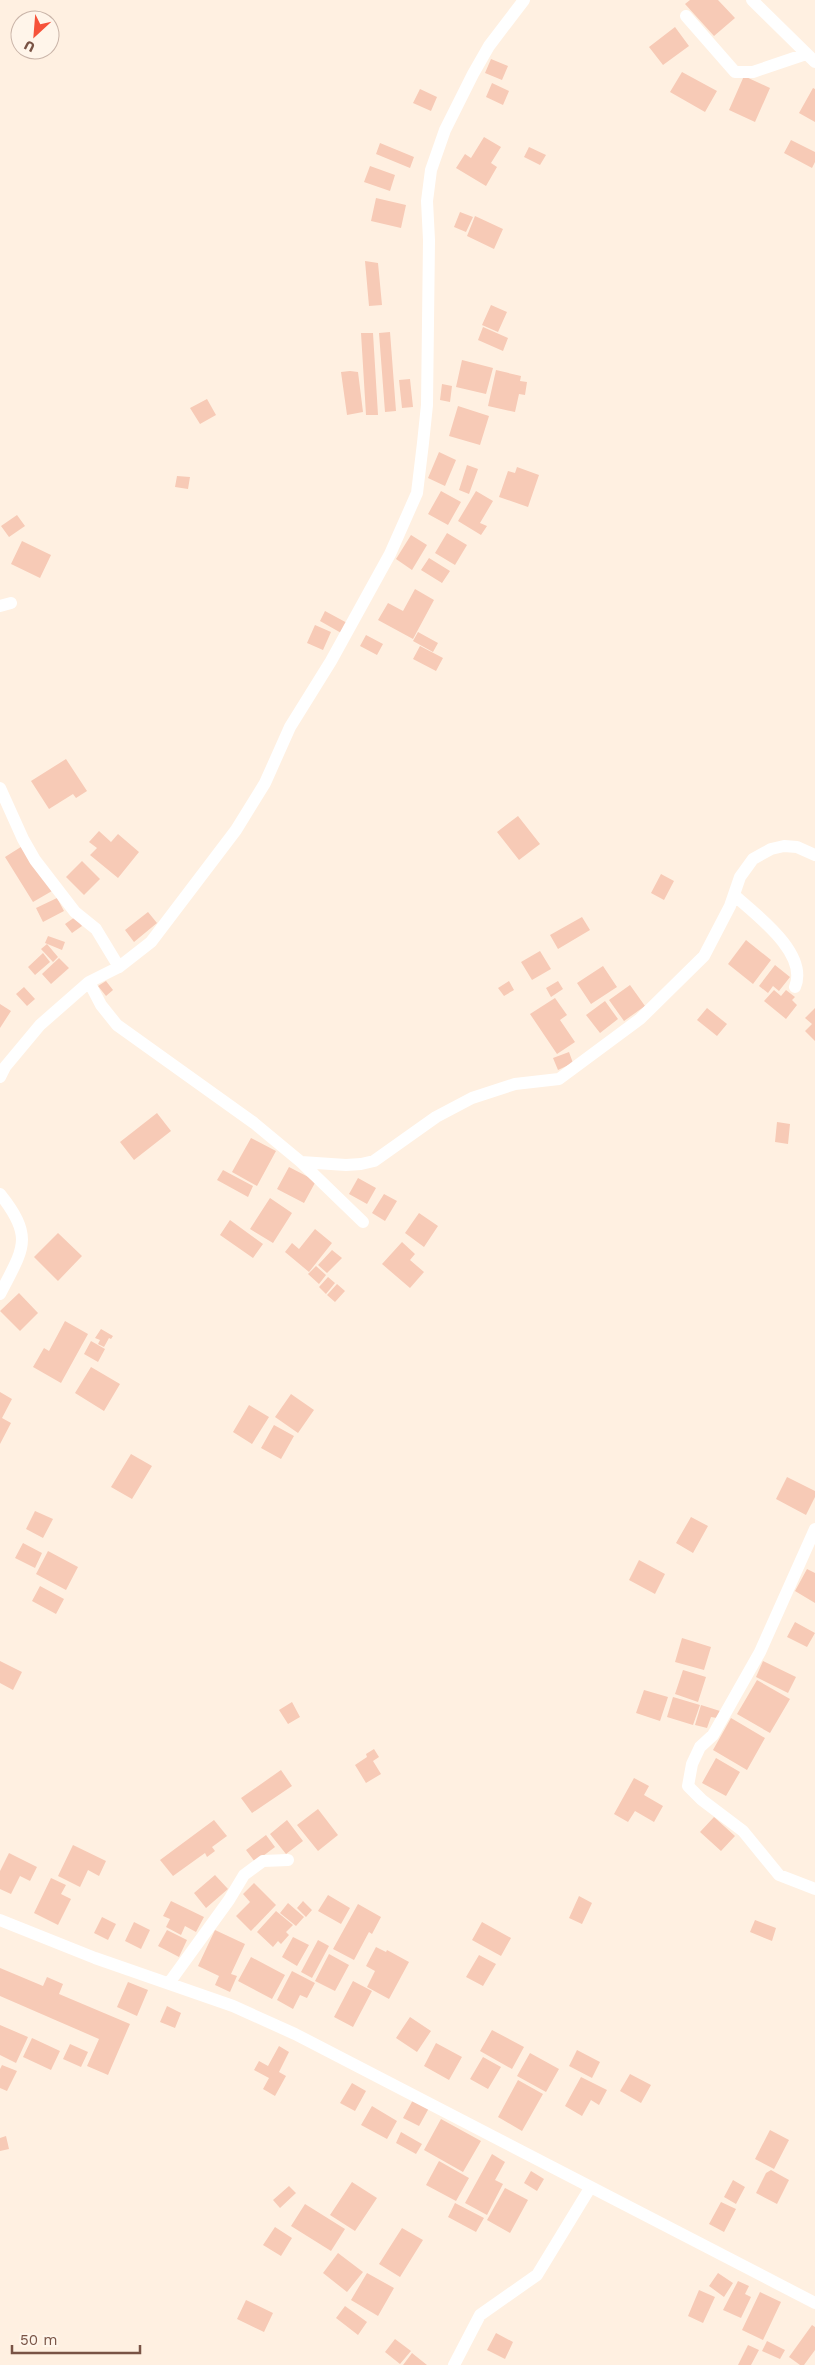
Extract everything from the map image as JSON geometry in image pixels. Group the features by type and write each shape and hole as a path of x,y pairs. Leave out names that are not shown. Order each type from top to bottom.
{"street":[{"path":"0,1077 5,1067 40,1025 90,982 119,967 151,942 247,814 265,783 290,727 332,660 390,554 417,493 427,405 429,240 427,201 431,170 445,130 473,74 489,46 524,0"},
{"path":"752,0 811,58"},
{"path":"686,16 735,72 753,72 811,58"},
{"path":"0,788 23,839 35,860 75,912 96,928 119,967"},
{"path":"301,1162 346,1165 374,1161 412,1132 472,1098 515,1084 560,1079 640,1019 704,956 719,930 746,866 761,853 784,846 796,847 815,855"},
{"path":"734,895 777,933 795,963 795,987"},
{"path":"90,982 101,1006 117,1025 254,1123 301,1162 363,1222"},
{"path":"0,1194 20,1224 23,1235 22,1248 18,1259 0,1294"},
{"path":"815,1529 760,1652 713,1735 700,1747 692,1764 688,1786 702,1800 743,1831 779,1875 815,1889"},
{"path":"168,1982 229,1900 244,1875 263,1861 288,1860"},
{"path":"0,1920 95,1958 233,2006 304,2038 815,2303"},
{"path":"454,2365 480,2315 537,2275 590,2188"}],"building":[{"path":"690,0 718,0 735,18 714,36 685,4"},
{"path":"675,27 689,46 663,65 649,47"},
{"path":"491,59 508,66 502,80 485,73"},
{"path":"682,72 717,91 705,112 670,92"},
{"path":"744,76 770,88 755,122 729,110"},
{"path":"492,83 509,91 503,105 486,97"},
{"path":"813,88 815,89 815,122 799,113"},
{"path":"420,89 437,97 431,111 413,103"},
{"path":"484,137 501,147 491,163 497,167 486,186 456,168 465,154 471,158"},
{"path":"791,140 815,152 815,162 812,168 784,153"},
{"path":"380,143 414,157 410,168 376,154"},
{"path":"529,147 546,155 540,165 524,157"},
{"path":"370,166 395,175 390,191 364,182"},
{"path":"376,198 406,205 401,228 371,221"},
{"path":"460,212 473,217 466,232 454,227"},
{"path":"475,216 503,229 494,249 467,236"},
{"path":"365,261 378,263 382,305 369,306"},
{"path":"491,305 507,312 498,332 482,325"},
{"path":"483,327 508,338 503,351 478,340"},
{"path":"390,332 396,411 385,412 379,333"},
{"path":"361,333 373,333 378,415 366,415"},
{"path":"462,360 493,368 486,394 456,387"},
{"path":"496,370 521,376 520,381 527,382 525,395 519,394 515,412 488,406"},
{"path":"341,372 358,372 363,412 347,415"},
{"path":"410,379 413,407 402,408 399,380"},
{"path":"442,384 452,386 450,402 440,400"},
{"path":"207,399 216,415 200,424 190,408"},
{"path":"458,406 489,416 480,445 449,436"},
{"path":"439,452 456,460 445,486 428,478"},
{"path":"467,465 478,469 469,494 459,490"},
{"path":"517,467 539,475 528,507 499,497 508,471 515,473"},
{"path":"177,476 190,477 188,489 175,487"},
{"path":"441,491 461,502 448,525 428,514"},
{"path":"476,491 493,501 480,523 487,526 481,535 458,521"},
{"path":"17,515 25,526 9,537 1,526"},
{"path":"447,533 467,545 455,565 435,553"},
{"path":"411,535 427,545 412,570 396,559"},
{"path":"22,541 51,555 40,578 11,564"},
{"path":"429,558 450,571 442,583 421,570"},
{"path":"415,589 434,600 413,639 378,620 388,603 403,611"},
{"path":"325,611 349,624 343,634 320,621"},
{"path":"315,625 331,632 323,650 307,643"},
{"path":"418,632 438,643 433,652 413,641"},
{"path":"366,635 383,644 377,655 360,646"},
{"path":"420,646 443,658 436,671 413,659"},
{"path":"66,759 87,791 76,798 73,794 49,809 31,781"},
{"path":"518,816 540,844 519,860 497,832"},
{"path":"99,831 111,842 118,834 139,852 118,878 90,855 97,848 89,842"},
{"path":"24,845 52,891 33,902 5,857"},
{"path":"82,861 100,879 84,895 66,877"},
{"path":"661,874 674,881 664,900 651,893"},
{"path":"57,898 64,911 43,922 36,908"},
{"path":"148,912 157,923 134,942 125,930"},
{"path":"75,917 82,926 72,933 65,924"},
{"path":"582,917 590,930 558,949 550,935"},
{"path":"48,936 65,942 62,950 45,943"},
{"path":"746,940 771,960 753,984 728,964"},
{"path":"47,944 58,957 53,962 41,949"},
{"path":"540,951 551,969 532,980 521,962"},
{"path":"43,953 50,962 35,975 28,967"},
{"path":"59,958 69,968 51,984 42,974"},
{"path":"775,965 790,977 779,991 773,986 768,993 759,986"},
{"path":"603,966 617,987 591,1004 577,983"},
{"path":"106,981 113,990 106,996 98,986"},
{"path":"509,981 514,990 504,996 498,988"},
{"path":"558,981 563,989 551,997 546,988"},
{"path":"630,985 645,1006 624,1021 609,1000"},
{"path":"24,987 35,999 27,1006 16,994"},
{"path":"774,990 781,996 786,990 795,997 792,1000 797,1005 786,1019 764,1001"},
{"path":"555,998 567,1015 560,1020 575,1042 557,1054 530,1014"},
{"path":"605,1001 618,1019 600,1033 586,1015"},
{"path":"0,1004 11,1011 0,1028"},
{"path":"707,1008 727,1024 717,1036 697,1020"},
{"path":"815,1008 815,1041 805,1031 812,1024 805,1018"},
{"path":"569,1052 573,1063 558,1070 553,1058"},
{"path":"157,1113 171,1131 134,1160 120,1142"},
{"path":"777,1122 790,1124 788,1144 775,1142"},
{"path":"251,1138 276,1151 257,1186 232,1172"},
{"path":"289,1167 316,1181 304,1203 277,1189"},
{"path":"223,1170 253,1186 248,1197 217,1180"},
{"path":"358,1178 376,1188 367,1204 349,1194"},
{"path":"384,1194 397,1201 385,1221 372,1213"},
{"path":"270,1198 292,1213 273,1243 250,1229"},
{"path":"419,1213 438,1226 424,1247 405,1233"},
{"path":"230,1220 263,1244 253,1258 220,1235"},
{"path":"315,1229 332,1243 309,1272 285,1252 292,1243 299,1249"},
{"path":"58,1233 82,1256 58,1281 34,1257"},
{"path":"402,1242 415,1254 410,1260 424,1272 410,1288 382,1264"},
{"path":"332,1250 342,1258 327,1273 318,1265"},
{"path":"316,1266 326,1275 319,1284 308,1274"},
{"path":"328,1277 335,1283 326,1294 319,1287"},
{"path":"337,1284 345,1291 335,1302 327,1295"},
{"path":"19,1293 38,1313 20,1331 0,1311"},
{"path":"65,1321 88,1334 61,1383 33,1367 44,1348 49,1351"},
{"path":"101,1329 113,1336 111,1339 109,1338 104,1347 98,1344 100,1340 95,1338"},
{"path":"91,1341 105,1349 98,1362 84,1354"},
{"path":"91,1367 120,1384 104,1411 75,1393"},
{"path":"0,1392 12,1399 2,1418 11,1423 0,1444"},
{"path":"291,1394 314,1410 298,1433 275,1417"},
{"path":"249,1405 269,1417 252,1444 233,1432"},
{"path":"274,1425 294,1436 281,1459 261,1448"},
{"path":"131,1454 152,1466 132,1499 111,1487"},
{"path":"787,1477 815,1491 815,1497 806,1515 776,1499"},
{"path":"35,1511 53,1519 43,1538 26,1529"},
{"path":"691,1517 708,1526 693,1553 676,1543"},
{"path":"23,1543 42,1553 35,1568 15,1558"},
{"path":"48,1551 78,1567 66,1590 36,1574"},
{"path":"639,1560 665,1574 655,1594 629,1580"},
{"path":"807,1569 815,1573 815,1603 795,1591"},
{"path":"40,1586 64,1599 56,1614 32,1601"},
{"path":"795,1622 815,1633 807,1647 787,1637"},
{"path":"682,1638 711,1647 704,1670 675,1662"},
{"path":"0,1661 22,1672 13,1690 0,1683"},
{"path":"763,1661 796,1677 788,1693 756,1677"},
{"path":"683,1670 706,1677 698,1702 675,1694"},
{"path":"757,1680 790,1699 770,1733 737,1714"},
{"path":"644,1690 668,1697 660,1721 636,1713"},
{"path":"673,1697 700,1705 693,1725 667,1717"},
{"path":"292,1702 300,1717 288,1724 279,1710"},
{"path":"701,1705 720,1711 717,1718 711,1717 707,1728 695,1725"},
{"path":"731,1718 765,1738 747,1770 713,1750"},
{"path":"374,1749 379,1757 373,1761 381,1774 366,1783 355,1765 367,1757 366,1754"},
{"path":"716,1758 740,1772 726,1796 702,1783"},
{"path":"281,1770 292,1786 252,1813 241,1798"},
{"path":"634,1778 649,1786 644,1795 663,1806 654,1822 635,1811 628,1822 614,1814"},
{"path":"318,1809 338,1835 318,1851 297,1825"},
{"path":"714,1817 735,1836 721,1851 700,1832"},
{"path":"214,1820 227,1836 212,1847 215,1851 207,1857 205,1853 173,1876 160,1860"},
{"path":"287,1820 303,1841 286,1854 270,1834"},
{"path":"266,1835 275,1847 255,1862 246,1850"},
{"path":"73,1845 106,1861 99,1876 88,1870 80,1887 58,1876"},
{"path":"9,1853 37,1867 30,1881 20,1876 11,1894 0,1889 0,1871"},
{"path":"215,1875 228,1889 206,1908 194,1893"},
{"path":"51,1878 66,1885 61,1894 71,1899 58,1925 34,1913"},
{"path":"254,1883 276,1905 251,1931 236,1916 250,1902 243,1894"},
{"path":"328,1895 350,1908 341,1924 318,1911"},
{"path":"579,1896 592,1903 582,1924 569,1918"},
{"path":"171,1901 204,1917 196,1932 185,1926 181,1935 166,1927 170,1919 163,1916"},
{"path":"303,1901 312,1910 306,1917 297,1908"},
{"path":"288,1903 304,1917 296,1926 280,1913"},
{"path":"358,1904 381,1917 372,1934 369,1932 354,1960 333,1949"},
{"path":"276,1911 293,1925 286,1932 289,1935 281,1944 278,1941 273,1947 257,1932"},
{"path":"102,1917 116,1924 108,1940 94,1933"},
{"path":"755,1920 776,1928 772,1941 750,1932"},
{"path":"134,1922 150,1930 141,1949 125,1941"},
{"path":"482,1922 511,1938 501,1956 472,1940"},
{"path":"167,1930 187,1940 179,1957 158,1946"},
{"path":"215,1930 245,1944 231,1974 237,1976 230,1992 215,1985 219,1976 198,1966"},
{"path":"293,1937 309,1945 297,1966 282,1957"},
{"path":"318,1940 329,1946 312,1978 301,1972"},
{"path":"376,1947 386,1952 387,1950 409,1962 389,1999 367,1987 375,1971 366,1966"},
{"path":"329,1954 349,1965 335,1991 315,1981"},
{"path":"479,1955 496,1964 483,1986 466,1977"},
{"path":"251,1957 285,1975 272,1999 238,1981"},
{"path":"0,1968 43,1986 47,1977 63,1984 59,1994 130,2024 108,2075 87,2066 99,2039 0,1996"},
{"path":"292,1971 315,1983 307,1998 300,1995 293,2009 277,2000"},
{"path":"353,1981 372,1991 353,2027 334,2017"},
{"path":"128,1982 148,1990 137,2016 117,2007"},
{"path":"167,2006 181,2013 175,2028 160,2022"},
{"path":"410,2017 431,2031 417,2052 396,2038"},
{"path":"0,2025 28,2037 16,2063 0,2055"},
{"path":"492,2030 524,2047 512,2069 480,2051"},
{"path":"32,2038 60,2051 51,2070 23,2057"},
{"path":"436,2043 462,2057 449,2080 424,2066"},
{"path":"70,2044 88,2052 81,2067 63,2059"},
{"path":"279,2046 289,2052 279,2072 286,2076 275,2096 263,2089 269,2078 254,2070 259,2061 268,2066"},
{"path":"577,2050 600,2062 592,2078 569,2066"},
{"path":"530,2053 559,2069 546,2092 517,2076"},
{"path":"483,2057 501,2067 488,2089 470,2079"},
{"path":"2,2065 17,2071 7,2091 0,2088 0,2069"},
{"path":"630,2074 651,2085 641,2103 620,2091"},
{"path":"581,2077 607,2090 599,2105 591,2100 582,2116 565,2106"},
{"path":"518,2080 543,2094 522,2131 498,2117"},
{"path":"352,2083 366,2091 355,2111 340,2103"},
{"path":"413,2100 429,2108 419,2126 403,2118"},
{"path":"372,2106 397,2121 387,2139 361,2125"},
{"path":"441,2119 481,2141 463,2172 424,2150"},
{"path":"770,2130 789,2140 774,2169 755,2159"},
{"path":"401,2132 422,2144 416,2154 396,2143"},
{"path":"6,2136 9,2149 0,2151 0,2138"},
{"path":"492,2154 505,2162 495,2180 503,2184 487,2215 465,2203"},
{"path":"439,2161 469,2178 456,2201 426,2185"},
{"path":"771,2170 789,2180 777,2204 756,2193 766,2173"},
{"path":"531,2171 544,2179 537,2191 524,2183"},
{"path":"733,2180 745,2187 736,2204 724,2197"},
{"path":"352,2182 377,2198 355,2231 330,2215"},
{"path":"289,2186 296,2193 280,2208 273,2200"},
{"path":"505,2188 528,2200 510,2233 487,2220"},
{"path":"721,2202 736,2209 724,2232 709,2224"},
{"path":"455,2203 484,2218 476,2232 448,2217"},
{"path":"305,2204 345,2229 331,2251 291,2226"},
{"path":"275,2227 292,2238 281,2256 263,2245"},
{"path":"402,2228 423,2240 400,2277 379,2264"},
{"path":"338,2253 363,2272 347,2292 323,2273"},
{"path":"367,2273 394,2288 378,2316 351,2300"},
{"path":"718,2273 733,2283 724,2297 709,2286"},
{"path":"738,2281 749,2286 745,2294 751,2297 741,2318 723,2310"},
{"path":"699,2290 715,2297 703,2323 688,2316"},
{"path":"760,2292 781,2302 763,2340 742,2330"},
{"path":"246,2300 273,2313 264,2332 237,2319"},
{"path":"345,2306 367,2322 358,2335 336,2318"},
{"path":"812,2325 815,2327 815,2350 804,2365 800,2365 789,2357"},
{"path":"496,2333 513,2342 505,2359 487,2350"},
{"path":"395,2339 411,2351 400,2364 385,2352"},
{"path":"767,2341 785,2350 780,2359 762,2351"},
{"path":"748,2345 759,2350 751,2365 738,2365"},
{"path":"412,2353 427,2365 403,2365"}]}
